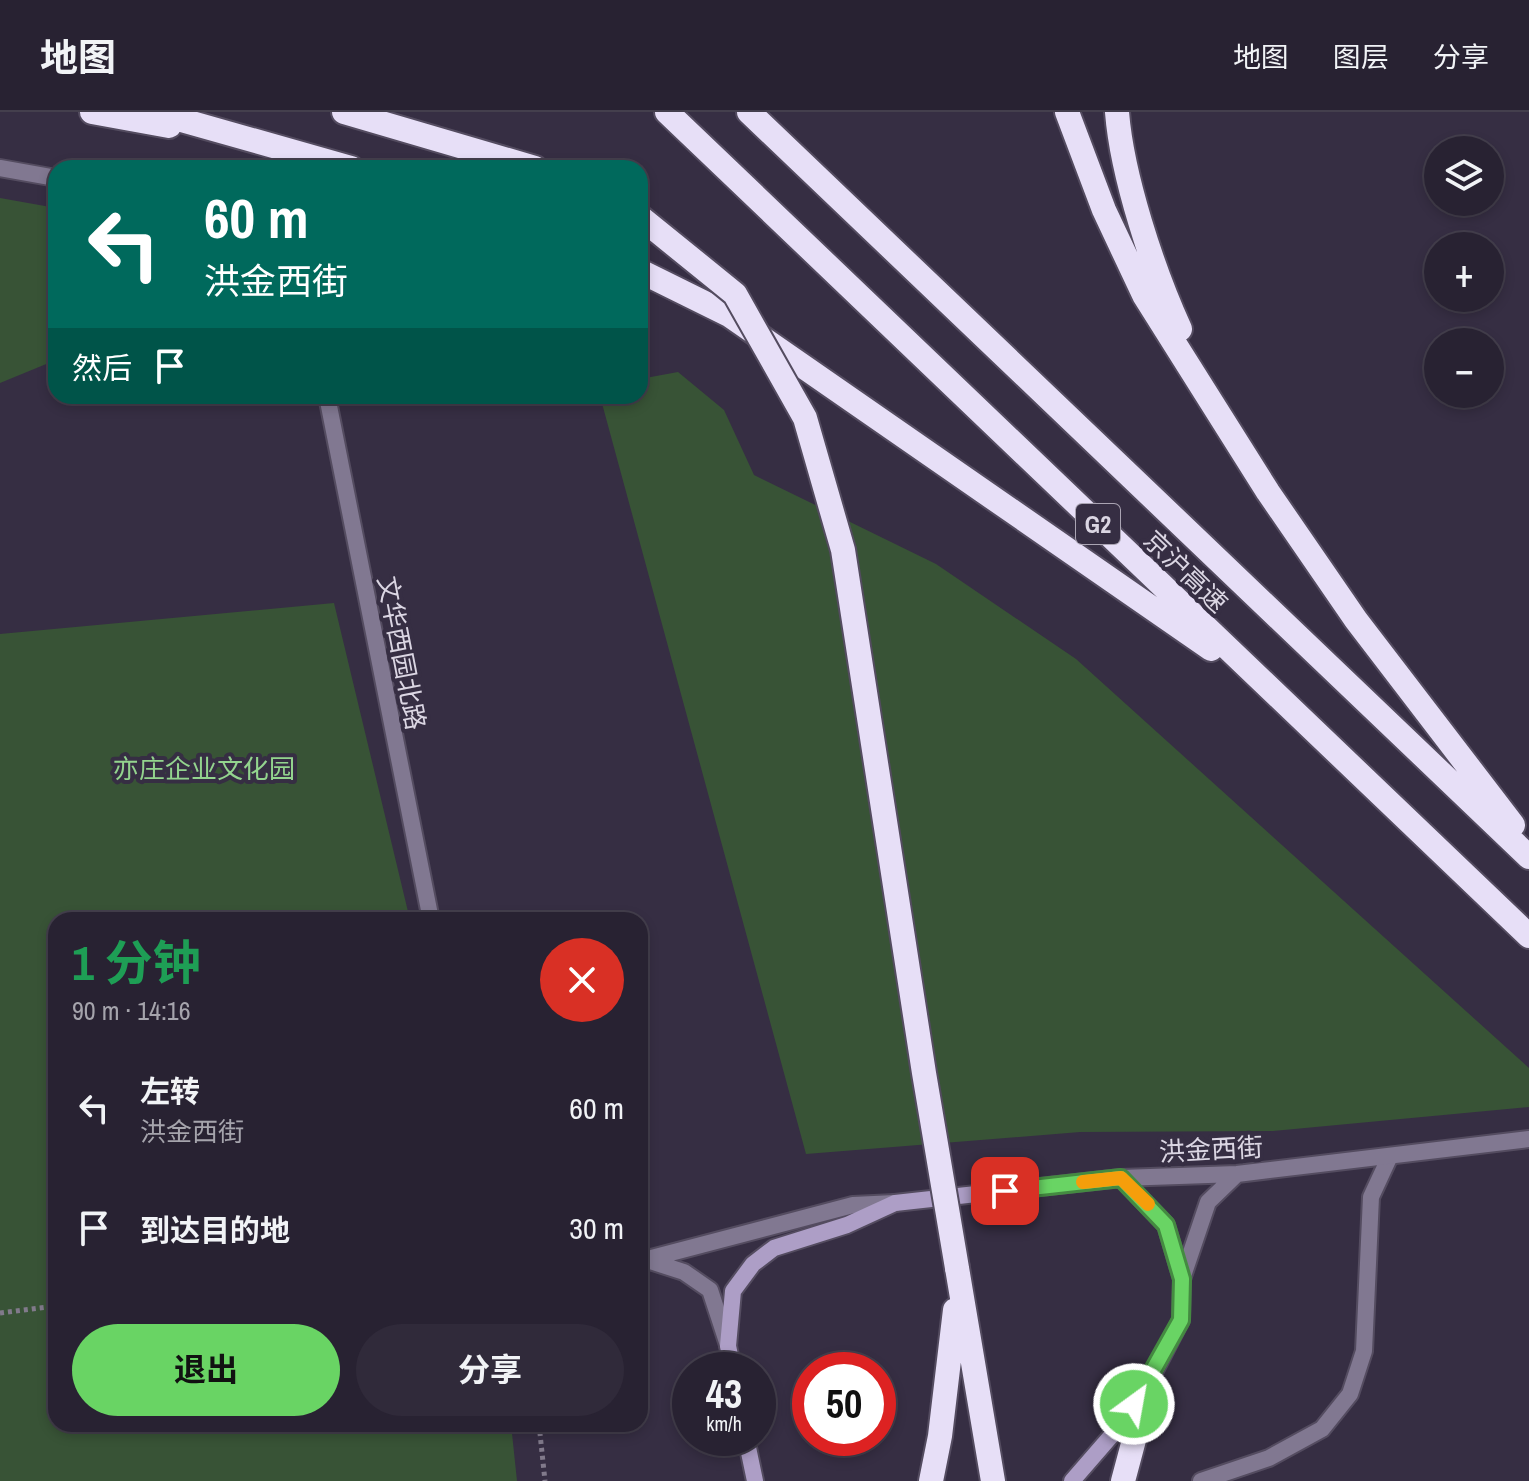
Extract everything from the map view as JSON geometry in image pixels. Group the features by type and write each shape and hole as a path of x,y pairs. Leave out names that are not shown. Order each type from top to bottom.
{"highway":[{"path":"92,112 260,142"},
{"path":"153,112 323,160"},
{"path":"344,112 509,160"},
{"name":"京沪高速","path":"667,112 1529,936"},
{"name":"京沪高速","path":"749,112 1529,857"},
{"path":"1067,112 1104,210 1144,295 1217,411 1356,620 1529,846"},
{"path":"1117,112 1137,206 1165,296 1217,411"},
{"path":"648,223 735,294 805,418 843,550 924,1073 993,1481"},
{"path":"648,275 729,315 1273,692"},
{"path":"931,1481 954,1329 957,1268"},
{"path":"1123,1481 1150,1380"}],"main road":[{"name":"洪金西街","path":"729,1352 733,1291 753,1264 774,1248 847,1225 895,1203 1121,1178"},
{"path":"1072,1481 1118,1428 1150,1380 1181,1320 1182,1279 1166,1225 1121,1178"},
{"path":"750,1456 755,1481"}],"street":[{"path":"0,168 48,177"},
{"name":"文华西园北路","path":"329,404 429,912"},
{"name":"洪金西街","path":"1121,1178 1237,1174 1529,1139"},
{"path":"1201,1481 1269,1458 1322,1429 1350,1394 1364,1351 1371,1197 1390,1156"},
{"path":"1182,1279 1208,1202 1237,1174"},
{"path":"648,1259 853,1205 895,1203"},
{"path":"648,1261 684,1272 710,1290 728,1346"}],"path":[{"path":"0,1313 48,1307"},
{"path":"540,1432 545,1481"}],"green space":[{"path":"0,198 48,207 48,363 0,383"},
{"path":"678,372 724,410 754,475 936,564 1076,659 1529,1068 1529,1107 1273,1131 1080,1132 806,1154 602,404 648,404 648,378"},
{"name":"亦庄企业文化园","path":"334,603 408,912 48,912 48,1432 512,1432 517,1481 0,1481 0,634"}],"slow traffic":[{"path":"1083,1182 1121,1178 1148,1204"}],"route":[{"path":"1005,1191 1121,1178 1166,1225 1182,1279 1181,1320 1134,1404"}]}
